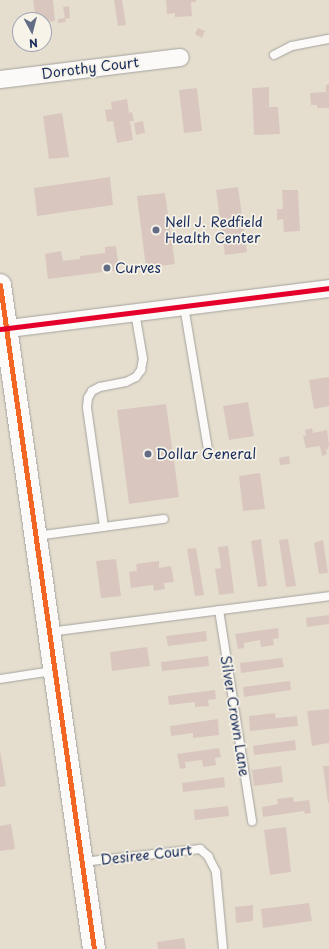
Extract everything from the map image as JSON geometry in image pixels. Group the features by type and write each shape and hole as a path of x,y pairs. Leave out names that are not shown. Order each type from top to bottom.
{"main road":[{"path":"0,285 3,329 49,632 82,862 92,948"}],"street":[{"name":"Dorothy Court","path":"0,80 180,57"},
{"path":"3,329 329,288"}],"lane":[{"path":"274,55 292,46 329,39"},
{"path":"184,306 208,449"},
{"path":"104,527 87,407 88,398 92,391 100,387 126,382 136,377 142,370 143,359 135,312"},
{"path":"35,536 164,519"},
{"path":"49,632 329,596"},
{"name":"Silver Crown Lane","path":"219,610 252,821"},
{"path":"0,679 54,671"},
{"name":"Desiree Court","path":"82,862 200,849 208,856 216,872 223,949"}],"building":[{"path":"33,0 53,0 55,21 52,22 52,12 35,12"},
{"path":"114,0 122,0 126,25 118,26"},
{"path":"166,0 196,0 196,2 191,2 192,16 175,17 175,13 167,14"},
{"path":"69,6 70,18 65,19 66,22 58,23 58,19 65,18 63,7"},
{"path":"198,28 205,31 202,38 195,34"},
{"path":"329,84 329,108 317,108 317,105 311,105 310,93 326,92 326,85"},
{"path":"269,87 269,107 278,107 280,134 254,135 252,88"},
{"path":"197,88 202,131 184,133 179,90"},
{"path":"127,99 129,113 132,112 134,121 130,121 133,140 117,143 113,121 107,122 105,110 112,109 111,102"},
{"path":"62,113 69,157 49,159 43,116"},
{"path":"143,121 145,133 136,135 134,123"},
{"path":"110,177 113,205 37,216 34,188"},
{"path":"238,187 247,252 225,255 216,190"},
{"path":"282,190 298,190 300,231 284,232 283,219 277,220 277,209 283,209"},
{"name":"Nell J. Redfield Health Center","path":"165,193 175,264 146,268 137,196"},
{"path":"116,246 119,270 48,279 45,254 61,251 63,261 80,259 80,256 105,253 105,247"},
{"path":"329,377 329,406 314,409 309,380"},
{"path":"248,402 254,436 229,440 223,406"},
{"name":"Dollar General","path":"166,404 179,497 129,504 117,410"},
{"path":"312,428 313,433 327,430 329,444 328,449 326,450 327,454 322,456 320,446 306,448 303,436 306,435 305,430"},
{"path":"289,456 290,464 280,465 279,458"},
{"path":"260,473 265,509 243,511 239,476"},
{"path":"261,539 267,586 258,587 251,541"},
{"path":"288,539 296,586 286,587 279,540"},
{"path":"323,540 328,573 319,574 314,543"},
{"path":"228,546 234,593 219,595 215,569 221,568 218,547"},
{"path":"196,548 204,595 195,596 187,549"},
{"path":"116,559 121,596 101,598 96,561"},
{"path":"159,561 159,568 171,566 174,582 164,583 165,589 154,591 153,585 131,588 129,572 137,571 136,564"},
{"path":"329,615 329,624 307,627 306,618"},
{"path":"278,628 279,638 273,639 274,645 261,647 260,640 244,643 244,648 238,649 235,634"},
{"path":"206,631 207,641 168,646 166,636"},
{"path":"147,647 150,666 112,671 110,652"},
{"path":"208,656 209,666 162,671 161,662"},
{"path":"282,658 284,667 241,673 240,663"},
{"path":"290,681 291,690 244,697 243,687"},
{"path":"215,690 216,699 208,700 209,706 195,707 195,702 169,705 168,696"},
{"path":"329,709 329,743 312,746 307,711"},
{"path":"275,713 276,718 297,716 298,726 250,731 249,716"},
{"path":"218,719 219,735 193,738 193,733 171,736 170,726"},
{"path":"295,740 296,750 254,755 253,746"},
{"path":"219,748 221,757 215,758 216,765 203,767 202,760 185,762 186,768 180,769 177,754"},
{"path":"0,750 6,786 0,787"},
{"path":"281,766 283,782 254,786 252,770"},
{"path":"323,766 329,766 329,803 328,803"},
{"path":"224,777 225,787 183,792 182,783"},
{"path":"293,797 294,802 309,800 311,813 305,814 304,811 263,817 262,807 278,804 277,799"},
{"path":"228,806 229,816 195,820 194,810"},
{"path":"11,824 15,849 0,851 0,826"},
{"path":"286,827 291,872 270,875 264,830"},
{"path":"309,903 312,921 263,928 261,909"},
{"path":"253,905 253,921 236,923 235,907"},
{"path":"184,938 186,949 158,949 157,942"}],"transit line":[{"path":"0,285 94,949"},
{"path":"0,329 329,288"}],"place":[{"name":"Nell J. Redfield Health Center","path":"156,230"},
{"name":"Curves","path":"107,268"},
{"name":"Dollar General","path":"148,454"}]}
